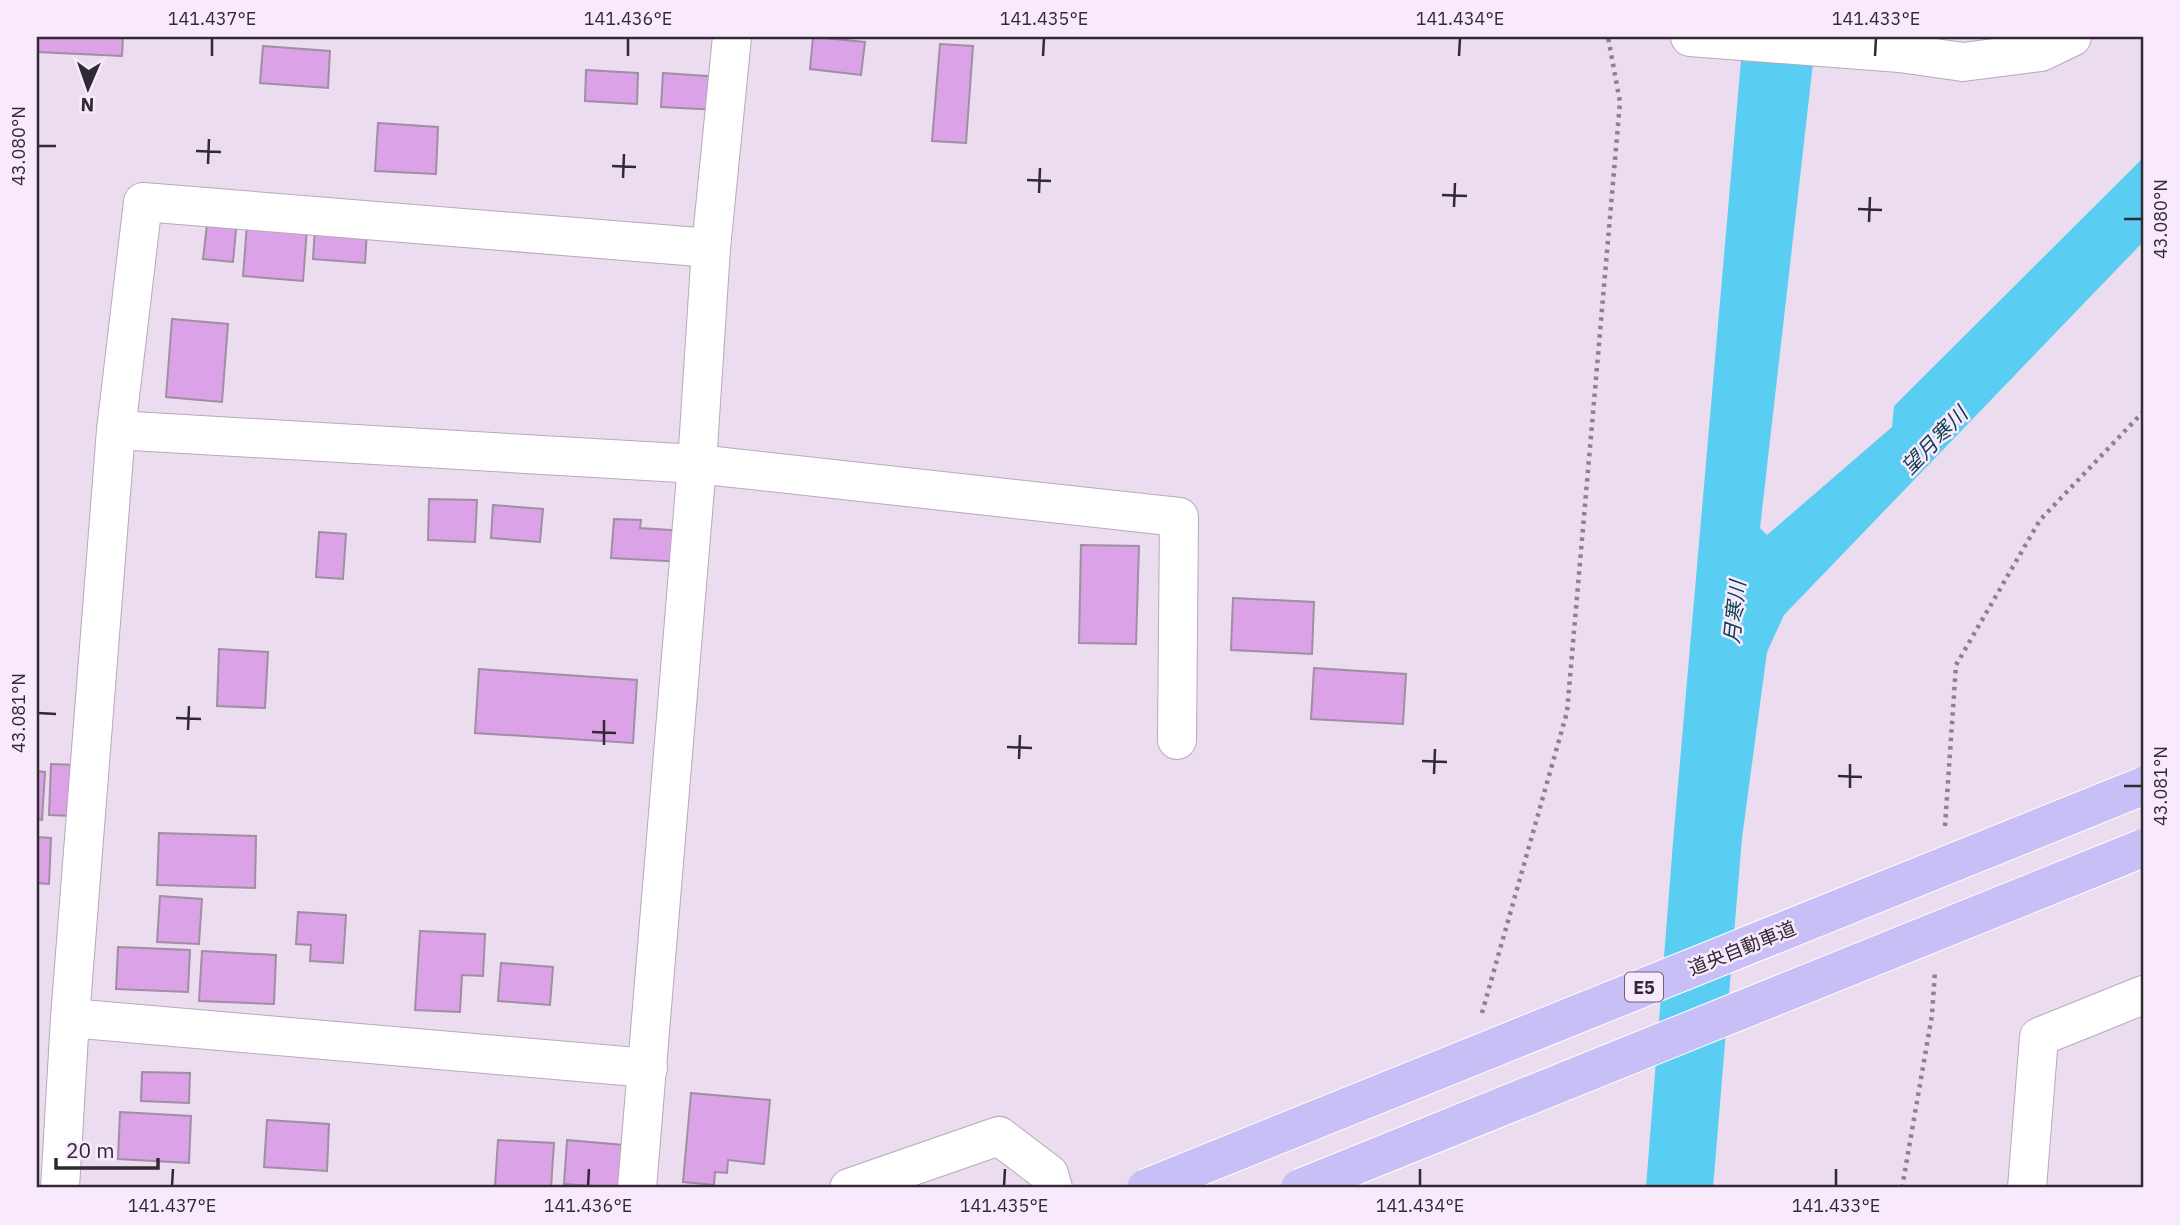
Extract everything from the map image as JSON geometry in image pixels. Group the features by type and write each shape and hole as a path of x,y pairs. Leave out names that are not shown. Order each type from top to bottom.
{"highway":[{"name":"道央自動車道","path":"1146,1188 2143,786"},
{"path":"1300,1188 2143,848"}],"street":[{"path":"637,1188 711,248 732,37"},
{"path":"1690,37 1900,53 1963,62 2041,52 2072,37"},
{"path":"61,1188 70,1018 116,430 143,201 711,248"},
{"path":"116,430 696,464 1179,517 1177,740"},
{"path":"2027,1188 2039,1037 2143,995"},
{"path":"70,1018 648,1068"},
{"path":"849,1188 999,1136 1049,1174 1053,1188"}],"path":[{"path":"1480,1020 1567,712 1620,102 1608,37"},
{"path":"1944,833 1956,665 2040,520 2143,412"},
{"path":"1902,1188 1932,1014 1936,959"}],"water":[{"path":"1743,37 1816,37 1760,528 1767,535 1892,427 1894,406 2143,158 2143,242 1784,615 1767,652 1742,838 1713,1188 1646,1188 1673,842"}],"building":[{"path":"37,37 123,37 122,56 37,52"},
{"path":"813,37 865,42 861,75 810,69"},
{"path":"940,44 973,46 966,143 932,141"},
{"path":"263,46 330,51 328,88 260,83"},
{"path":"586,70 638,73 637,104 585,101"},
{"path":"663,73 721,77 719,110 661,107"},
{"path":"378,123 438,127 436,174 375,171"},
{"path":"208,216 237,219 233,262 203,259"},
{"path":"247,224 307,228 303,281 243,276"},
{"path":"315,227 367,231 365,263 313,259"},
{"path":"172,319 228,324 222,402 166,397"},
{"path":"429,499 477,500 475,542 428,540"},
{"path":"493,505 543,509 540,542 491,538"},
{"path":"614,519 641,520 640,528 685,531 684,562 611,558"},
{"path":"319,532 346,534 343,579 316,577"},
{"path":"1081,545 1139,546 1136,644 1079,643"},
{"path":"1233,598 1314,602 1312,654 1231,650"},
{"path":"219,649 268,652 265,708 217,706"},
{"path":"1314,668 1406,674 1403,724 1311,719"},
{"path":"479,669 637,680 633,743 475,733"},
{"path":"51,764 76,765 73,816 49,815"},
{"path":"37,771 45,772 42,820 37,819"},
{"path":"159,833 256,836 255,888 157,885"},
{"path":"37,837 51,838 49,884 37,883"},
{"path":"160,896 202,899 199,944 157,942"},
{"path":"298,912 346,915 343,963 310,961 311,945 296,944"},
{"path":"420,931 485,934 483,976 462,975 460,1012 415,1010"},
{"path":"118,947 190,950 188,992 116,989"},
{"path":"202,951 276,955 274,1004 199,1001"},
{"path":"501,963 553,967 550,1005 498,1001"},
{"path":"142,1072 190,1073 189,1103 141,1101"},
{"path":"691,1093 770,1100 764,1164 728,1160 727,1173 715,1172 714,1185 683,1182"},
{"path":"120,1112 191,1116 189,1163 118,1159"},
{"path":"267,1120 329,1124 327,1171 264,1167"},
{"path":"498,1140 554,1143 551,1188 495,1186"},
{"path":"567,1140 624,1145 621,1188 564,1184"}],"water label":[{"name":"望月寒川","path":"1934,440"},
{"name":"月寒川","path":"1734,612"}]}
